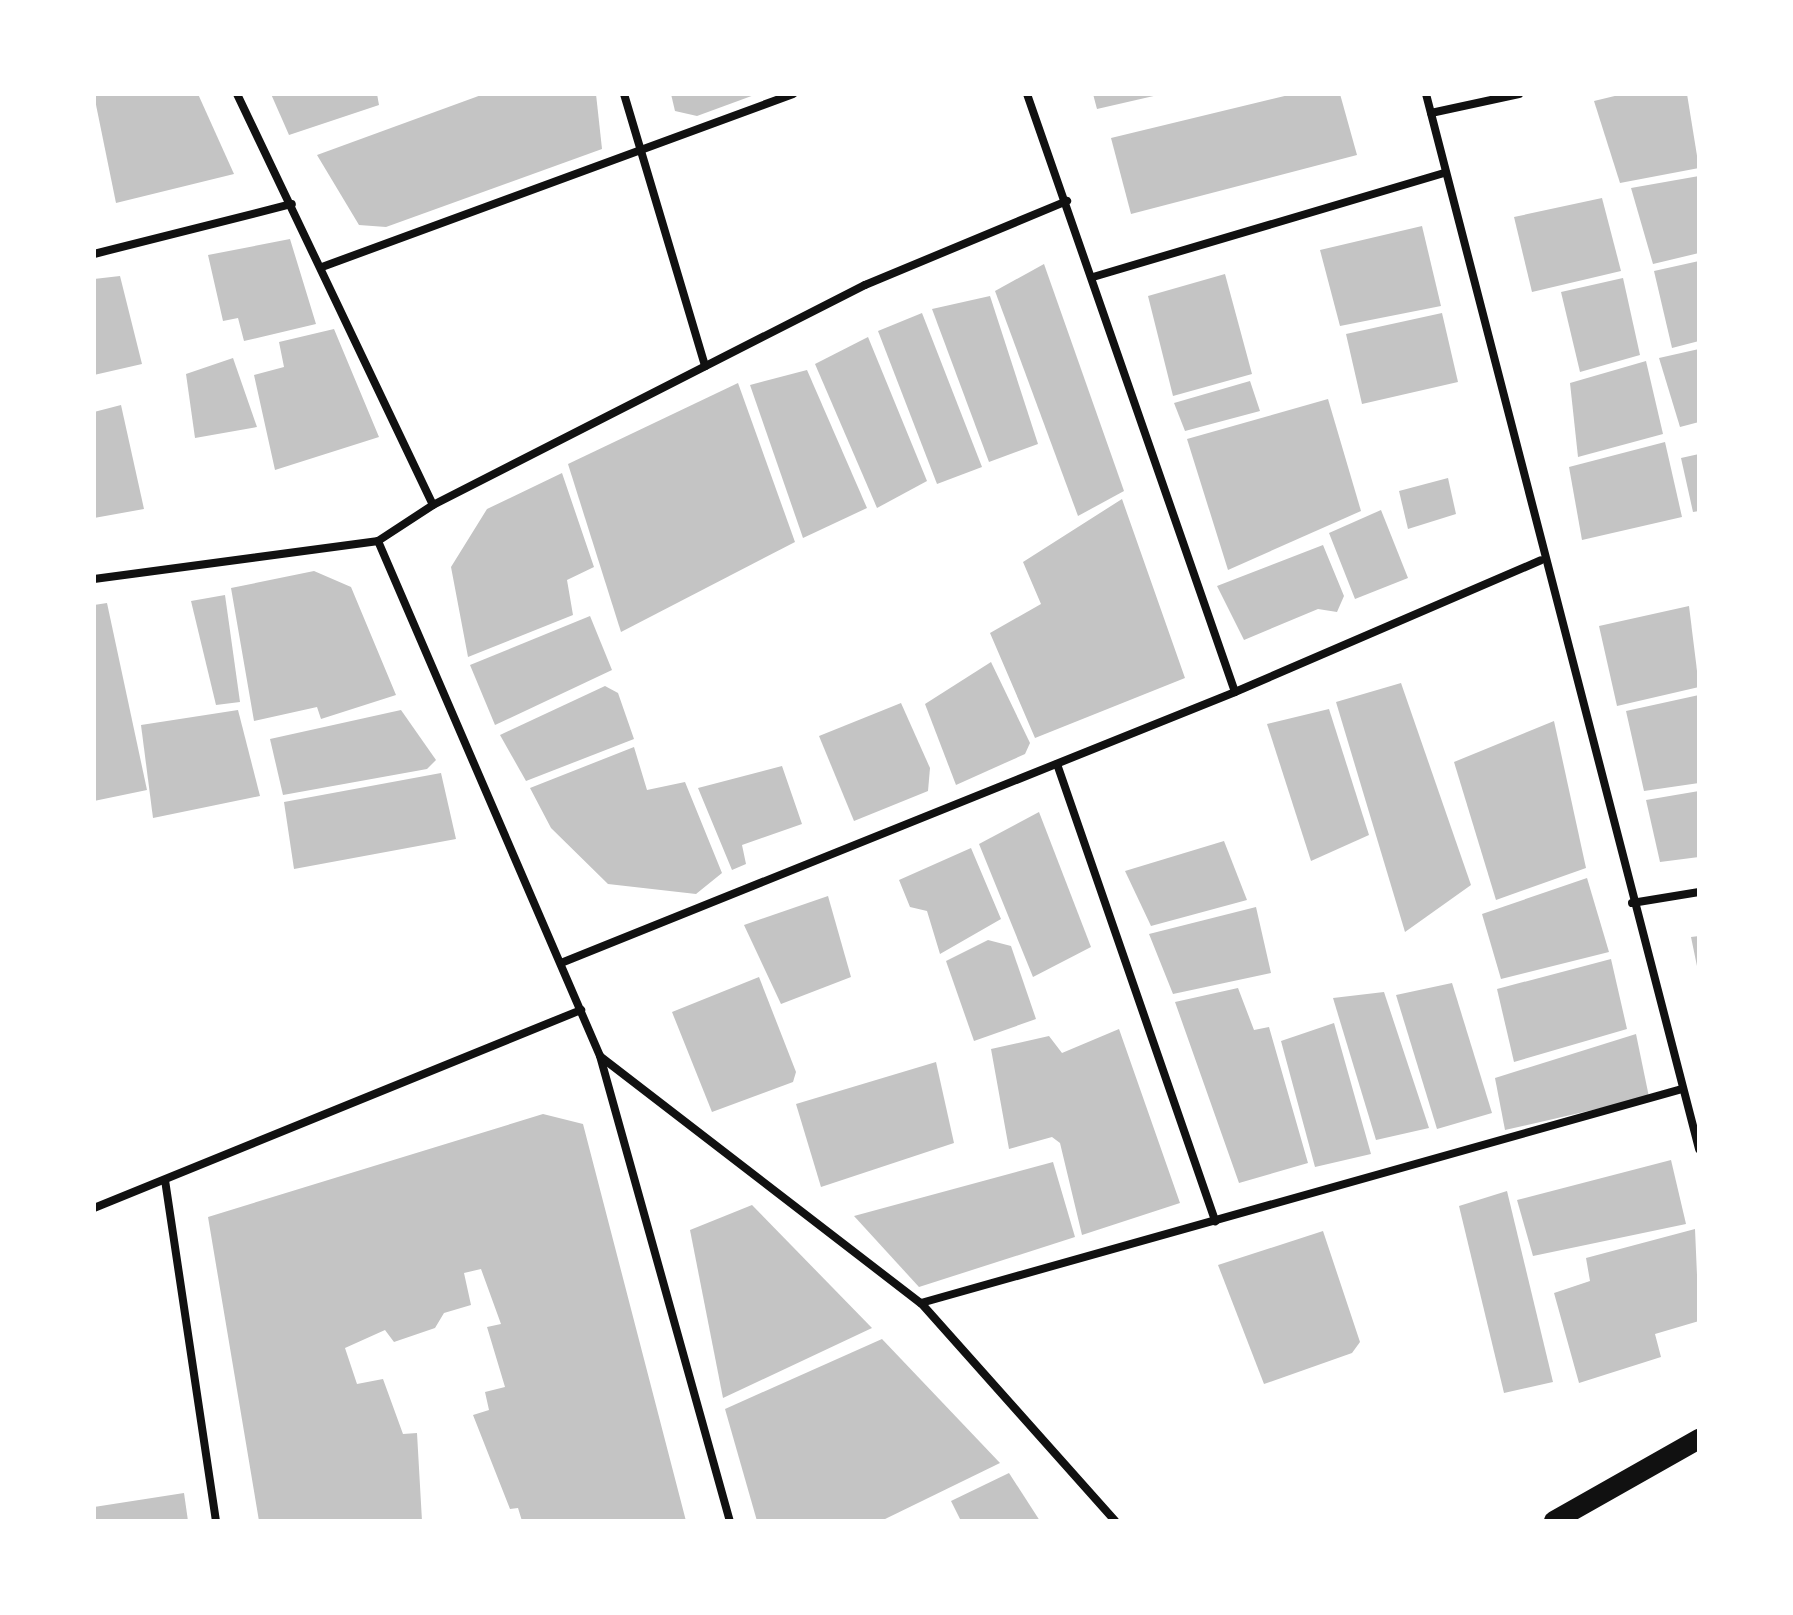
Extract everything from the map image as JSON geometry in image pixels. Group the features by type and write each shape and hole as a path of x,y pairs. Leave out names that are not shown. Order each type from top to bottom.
{"main road":[{"path":"1554,1521 1699,1439"}],"street":[{"path":"237,94 433,505"},
{"path":"624,94 638,152 705,366"},
{"path":"322,267 793,94"},
{"path":"1027,94 1067,201 1235,692"},
{"path":"1426,94 1541,560 1699,1149"},
{"path":"1431,113 1519,94"},
{"path":"1093,277 1445,173"},
{"path":"94,579 378,541 433,505 865,285 1067,201"},
{"path":"94,254 292,204"},
{"path":"378,541 600,1056 730,1521"},
{"path":"561,963 1235,692 1541,560"},
{"path":"1057,764 1215,1221"},
{"path":"1632,903 1699,892"},
{"path":"94,1208 581,1010"},
{"path":"600,1056 921,1303 1115,1521"},
{"path":"921,1303 1682,1089"},
{"path":"165,1180 216,1521"}],"building":[{"path":"198,94 234,174 116,203 94,95"},
{"path":"271,94 377,94 379,105 289,135"},
{"path":"484,94 596,94 602,149 386,227 359,225 317,155"},
{"path":"671,94 757,94 697,116 675,111"},
{"path":"1093,94 1158,94 1158,95 1097,109"},
{"path":"1293,94 1340,94 1357,155 1131,214 1111,138"},
{"path":"1623,94 1687,94 1699,168 1620,183 1594,101"},
{"path":"1699,176 1699,253 1653,264 1631,188"},
{"path":"1602,198 1621,271 1532,292 1514,217"},
{"path":"1422,226 1441,306 1340,326 1320,250"},
{"path":"290,239 316,324 244,341 238,318 223,321 208,255"},
{"path":"1699,261 1699,341 1672,348 1654,271"},
{"path":"1044,264 1124,491 1078,516 995,291"},
{"path":"1225,274 1252,374 1173,396 1148,296"},
{"path":"120,276 142,364 94,375 94,279"},
{"path":"1623,278 1640,355 1580,372 1561,292"},
{"path":"990,296 1038,444 989,462 932,309"},
{"path":"922,313 982,467 937,484 878,331"},
{"path":"1442,313 1458,382 1362,404 1346,334"},
{"path":"334,329 379,437 275,470 254,375 284,367 279,342"},
{"path":"868,337 927,481 877,508 815,364"},
{"path":"1699,349 1699,422 1680,427 1659,358"},
{"path":"233,358 257,427 195,438 186,374"},
{"path":"1646,361 1663,434 1578,457 1570,383"},
{"path":"807,370 867,508 803,538 750,385"},
{"path":"1250,381 1260,411 1185,431 1174,403"},
{"path":"738,383 795,542 621,632 568,464"},
{"path":"1328,399 1361,511 1228,570 1187,439"},
{"path":"121,405 144,509 94,518 94,412"},
{"path":"1665,442 1682,517 1582,540 1569,467"},
{"path":"1699,454 1699,511 1693,512 1681,458"},
{"path":"562,473 594,567 567,580 573,615 468,657 451,567 487,509"},
{"path":"1448,478 1456,514 1408,529 1399,491"},
{"path":"1122,499 1185,678 1035,738 990,633 1041,604 1023,562"},
{"path":"1381,510 1408,578 1355,599 1329,533"},
{"path":"1323,545 1344,596 1337,612 1318,609 1244,640 1217,586"},
{"path":"314,571 351,587 396,695 321,719 317,707 254,721 231,588"},
{"path":"225,595 240,702 216,705 191,601"},
{"path":"107,603 147,790 94,801 94,605"},
{"path":"1689,606 1699,687 1617,706 1599,626"},
{"path":"590,616 612,670 495,725 470,665"},
{"path":"991,662 1030,743 1025,754 956,785 925,704"},
{"path":"1401,683 1471,885 1405,932 1336,702"},
{"path":"605,686 618,693 634,739 526,781 500,735"},
{"path":"1699,695 1699,783 1644,791 1626,711"},
{"path":"901,703 930,768 928,791 854,821 819,736"},
{"path":"1329,709 1369,835 1311,861 1267,724"},
{"path":"238,710 260,796 153,818 141,725"},
{"path":"401,710 436,760 427,769 283,795 270,739"},
{"path":"1554,721 1586,868 1496,900 1454,762"},
{"path":"634,747 647,790 685,782 722,873 696,894 608,884 551,828 530,788"},
{"path":"782,766 802,824 742,845 746,864 732,870 698,788"},
{"path":"441,773 456,839 294,869 284,802"},
{"path":"1699,791 1699,857 1660,862 1646,800"},
{"path":"1039,812 1091,947 1033,977 979,844"},
{"path":"1224,841 1247,900 1151,926 1125,871"},
{"path":"971,848 1001,919 940,954 927,911 910,907 899,880"},
{"path":"1587,878 1609,952 1501,979 1482,914"},
{"path":"828,896 851,977 781,1004 744,925"},
{"path":"1256,907 1271,973 1173,994 1149,934"},
{"path":"1699,936 1699,971 1698,971 1691,937"},
{"path":"988,940 1011,946 1036,1019 974,1041 946,961"},
{"path":"1611,959 1627,1029 1514,1062 1497,989"},
{"path":"759,977 796,1072 793,1082 712,1112 672,1012"},
{"path":"1452,983 1492,1113 1437,1129 1396,995"},
{"path":"1238,988 1254,1030 1269,1027 1308,1163 1239,1183 1175,1002"},
{"path":"1384,992 1429,1128 1376,1140 1333,998"},
{"path":"1334,1023 1371,1154 1315,1167 1281,1041"},
{"path":"1119,1029 1180,1203 1082,1235 1060,1143 1052,1137 1009,1149 991,1049 1049,1036 1062,1053"},
{"path":"1636,1034 1649,1097 1505,1130 1495,1078"},
{"path":"936,1062 954,1143 821,1187 796,1104"},
{"path":"543,1114 583,1124 686,1521 522,1521 518,1508 510,1509 473,1415 489,1410 485,1392 505,1387 487,1327 501,1324 481,1269 464,1273 471,1305 444,1313 435,1328 394,1342 385,1330 345,1348 357,1384 383,1379 403,1434 417,1433 422,1521 259,1521 208,1217"},
{"path":"1671,1160 1686,1224 1533,1256 1517,1200"},
{"path":"1053,1162 1075,1237 919,1287 854,1216"},
{"path":"1507,1191 1553,1382 1504,1393 1459,1206"},
{"path":"752,1205 872,1328 723,1398 690,1230"},
{"path":"1695,1229 1699,1321 1655,1334 1661,1357 1579,1383 1554,1293 1590,1281 1586,1258"},
{"path":"1323,1231 1360,1342 1352,1353 1264,1384 1218,1265"},
{"path":"882,1339 1000,1463 881,1521 757,1521 725,1409"},
{"path":"1009,1473 1040,1521 961,1521 951,1501"},
{"path":"184,1493 188,1521 94,1521 94,1507"}]}
